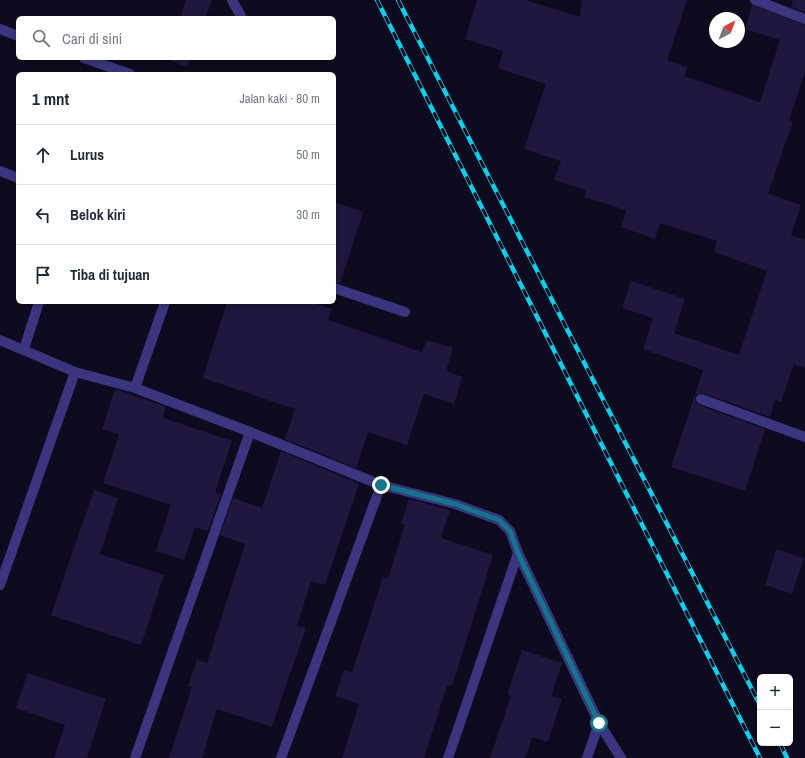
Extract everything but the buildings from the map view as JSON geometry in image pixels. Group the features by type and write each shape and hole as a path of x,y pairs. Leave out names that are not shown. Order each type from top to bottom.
{"street":[{"path":"232,0 241,16"},
{"path":"755,0 805,18"},
{"path":"0,30 16,35"},
{"path":"90,60 124,72"},
{"path":"0,171 16,177"},
{"path":"336,289 406,312"},
{"path":"24,348 38,304"},
{"path":"135,388 164,304"},
{"path":"0,340 24,348 75,372 135,388 250,432 381,485 455,504 499,520 510,531 518,553 599,723 621,758"},
{"path":"0,585 75,372"},
{"path":"701,399 805,437"},
{"path":"135,758 250,432"},
{"path":"281,758 381,485"},
{"path":"448,758 518,553"},
{"path":"587,758 599,723"}],"railway":[{"path":"377,0 760,758"},
{"path":"398,0 757,699"},
{"path":"781,746 787,758"}],"route":[{"path":"381,485 455,504 503,522 510,531 518,553 599,723"}]}
